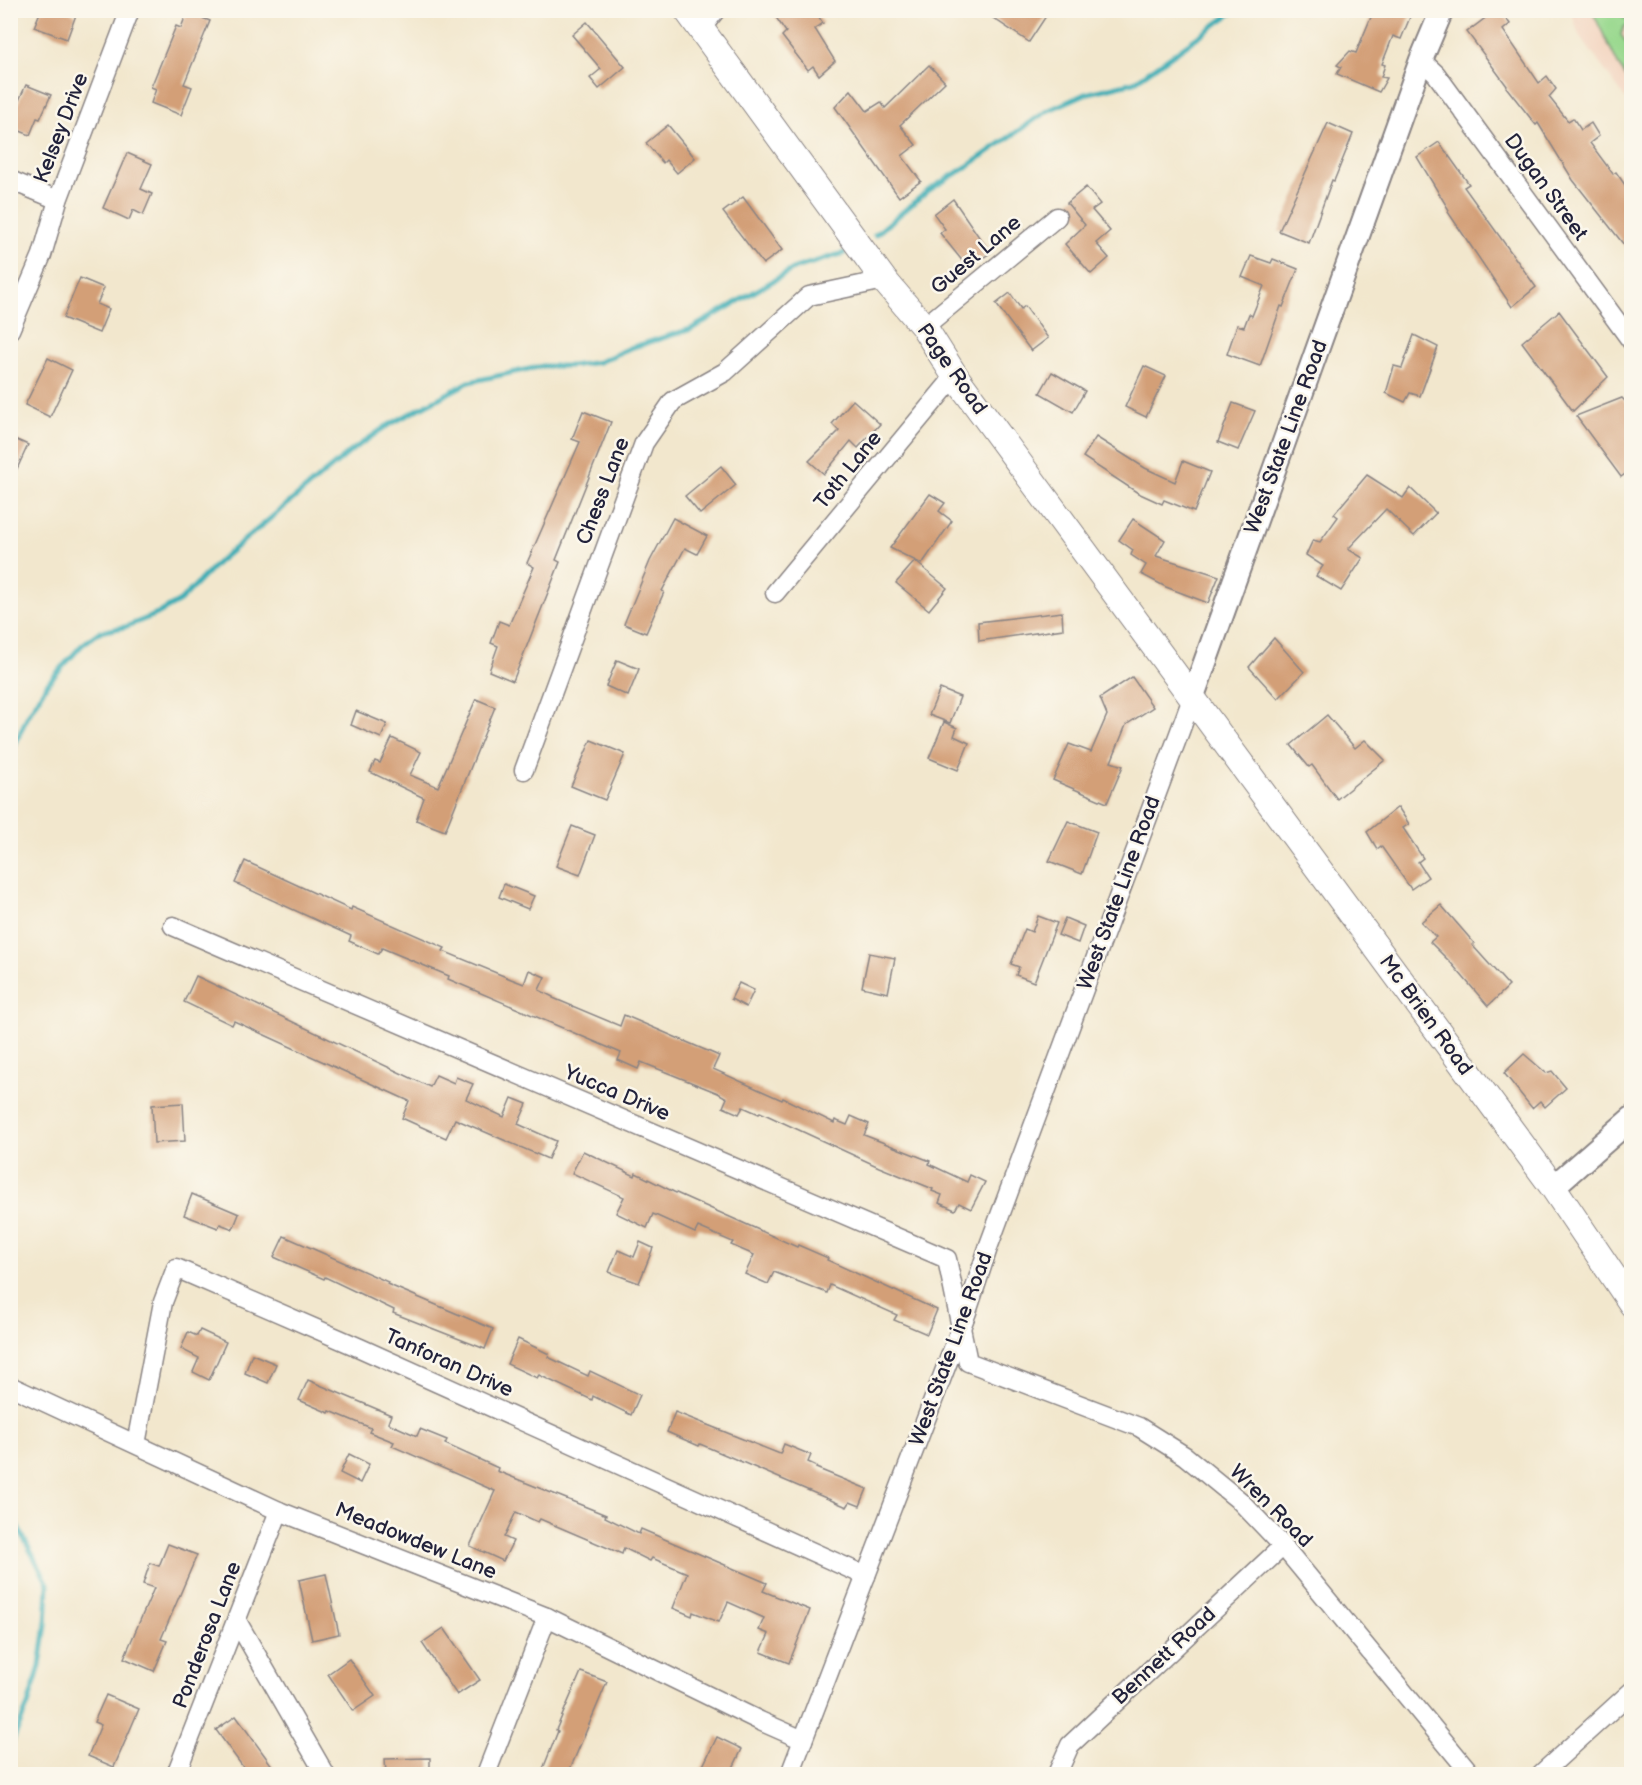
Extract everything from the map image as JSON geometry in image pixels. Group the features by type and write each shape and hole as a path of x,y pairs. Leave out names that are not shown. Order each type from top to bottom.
{"main road":[{"name":"Page Road","path":"701,17 884,280 924,327 955,376 1215,729"},
{"name":"Mc Brien Road","path":"1215,729 1553,1186 1632,1304"}],"street":[{"name":"Kelsey Drive","path":"10,330 42,255 58,200 130,10"},
{"name":"West State Line Road","path":"790,1774 961,1327 1421,60 1442,10"},
{"name":"Dugan Street","path":"1421,60 1436,74 1632,342"},
{"path":"10,180 58,200"},
{"name":"Guest Lane","path":"924,327 1057,217"},
{"name":"Chess Lane","path":"524,770 644,443 673,401 725,372 808,296 884,280"},
{"name":"Toth Lane","path":"775,594 955,376"},
{"name":"Yucca Drive","path":"173,926 947,1259 968,1362"},
{"path":"1553,1186 1632,1118"},
{"name":"Tanforan Drive","path":"136,1444 163,1302 176,1269 360,1348 866,1576"},
{"name":"Wren Road","path":"968,1362 1139,1427 1185,1456 1212,1478 1240,1501 1283,1546 1472,1774"},
{"name":"Meadowdew Lane","path":"10,1386 279,1511 546,1617 803,1740"},
{"name":"Ponderosa Lane","path":"176,1774 279,1511"},
{"name":"Bennett Road","path":"1057,1774 1070,1745 1283,1546"},
{"path":"486,1774 546,1617"},
{"path":"237,1621 325,1774"},
{"path":"1541,1774 1632,1691"}],"shaded area":[{"path":"1571,11 1631,11 1631,106 1579,35"}],"green space":[{"path":"1592,11 1617,11 1625,19 1631,15 1631,26 1629,24 1624,27 1621,35 1631,49 1631,84 1620,68"}],"building":[{"path":"41,10 65,10 76,15 67,39 34,27"},
{"path":"783,10 814,10 823,23 815,29 835,61 819,75 813,66 808,70 782,36 786,32 775,16"},
{"path":"981,10 1050,10 1029,42"},
{"path":"1374,10 1413,10 1401,39 1393,36 1382,64 1385,65 1381,77 1387,78 1379,92 1337,74 1341,67 1337,65 1350,51 1356,53"},
{"path":"1496,10 1500,10 1510,24 1503,30 1539,83 1547,76 1556,89 1549,97 1568,121 1573,118 1581,130 1591,123 1599,136 1590,143 1613,174 1616,172 1632,195 1632,255 1573,180 1538,123 1536,125 1506,87 1467,32"},
{"path":"187,12 210,21 184,84 192,87 181,115 151,103 156,89 151,87 176,26 181,28"},
{"path":"587,22 625,67 599,89 590,78 601,69 572,35"},
{"path":"929,65 945,82 900,125 916,145 902,156 921,181 899,197 835,107 851,90 867,111 881,102 885,108"},
{"path":"26,85 51,95 30,135 10,127 10,120"},
{"path":"1328,123 1353,134 1334,181 1332,180 1309,243 1279,231"},
{"path":"668,125 695,158 677,173 666,160 663,163 646,143"},
{"path":"1439,142 1469,184 1464,187 1536,287 1512,307 1448,212 1449,210 1417,157"},
{"path":"127,153 152,164 141,189 152,194 143,215 133,210 129,220 103,208"},
{"path":"1086,187 1100,204 1092,210 1110,231 1096,243 1109,258 1091,274 1065,244 1085,225 1067,203"},
{"path":"743,197 782,250 763,264 723,212"},
{"path":"953,199 990,253 968,268 940,233 945,229 934,214"},
{"path":"1251,256 1271,263 1273,259 1298,269 1283,307 1281,306 1260,366 1227,354 1237,325 1244,327 1249,314 1252,316 1264,286 1242,277"},
{"path":"80,278 104,288 97,304 109,309 99,333 63,318"},
{"path":"1010,293 1021,309 1025,306 1048,338 1031,351 996,304"},
{"path":"1559,311 1608,377 1573,411 1522,342"},
{"path":"1414,335 1438,347 1420,396 1410,393 1405,402 1386,393 1394,366 1402,368"},
{"path":"48,358 72,370 50,417 25,405"},
{"path":"1144,366 1166,376 1146,417 1125,407"},
{"path":"1052,372 1085,391 1073,412 1040,393"},
{"path":"1622,398 1632,408 1632,469 1621,477 1576,416"},
{"path":"853,400 880,424 858,448 851,441 824,474 809,461 839,431 832,424"},
{"path":"1233,403 1255,411 1238,450 1218,442"},
{"path":"583,411 611,422 556,560 560,562 513,681 489,671 498,646 491,643 499,621 509,625 534,567 527,563 580,442 572,439"},
{"path":"10,437 28,445 10,484"},
{"path":"1096,437 1145,468 1175,482 1183,461 1210,472 1194,512 1164,500 1162,504 1138,493 1083,457"},
{"path":"721,466 736,485 700,514 685,496"},
{"path":"1367,475 1403,498 1410,488 1436,513 1414,536 1386,509 1348,549 1363,558 1341,591 1316,576 1323,566 1306,555 1313,540 1320,542 1338,517 1334,514"},
{"path":"930,494 945,503 939,511 952,521 922,564 890,548"},
{"path":"673,518 707,536 697,554 685,548 662,591 664,592 646,633 624,624 650,561"},
{"path":"1133,519 1165,540 1156,556 1219,576 1208,603 1166,587 1141,574 1146,565 1131,555 1133,550 1119,540"},
{"path":"915,561 947,588 929,610 896,583"},
{"path":"1062,612 1063,629 979,641 978,622"},
{"path":"1274,638 1304,672 1278,699 1249,667"},
{"path":"617,660 639,669 628,696 606,686"},
{"path":"1132,677 1153,707 1126,725 1111,762 1123,766 1107,803 1053,780 1069,744 1091,752 1107,715 1100,698"},
{"path":"940,689 960,697 950,723 929,715"},
{"path":"476,699 495,707 445,831 416,820 424,798 370,772 375,761 380,763 392,738 421,752 410,775 438,787"},
{"path":"356,711 387,724 381,738 351,725"},
{"path":"1327,715 1355,748 1365,740 1385,760 1337,799 1312,765 1309,767 1291,745"},
{"path":"944,722 957,728 954,736 969,743 958,770 929,758"},
{"path":"591,740 625,754 605,800 571,786"},
{"path":"1398,807 1409,824 1403,828 1423,858 1418,862 1428,877 1411,889 1381,846 1377,849 1367,832"},
{"path":"1068,821 1097,832 1082,874 1049,861"},
{"path":"572,826 595,835 580,875 556,866"},
{"path":"245,861 351,910 352,907 445,948 443,951 524,984 529,970 545,977 539,990 553,998 620,1026 624,1015 719,1056 713,1069 782,1100 783,1098 834,1123 835,1120 847,1125 851,1116 869,1124 864,1135 930,1161 929,1164 967,1182 970,1175 985,1182 971,1209 959,1203 955,1210 939,1203 942,1195 932,1191 933,1189 879,1167 760,1112 759,1114 743,1107 739,1114 723,1107 727,1098 718,1093 641,1062 638,1069 618,1060 621,1053 448,979 449,976 382,948 378,954 349,941 351,936 235,883"},
{"path":"504,884 534,896 528,909 499,897"},
{"path":"1441,905 1474,943 1472,945 1509,986 1488,1006 1430,942 1436,937 1421,922"},
{"path":"1038,916 1057,923 1034,982 1016,975 1019,967 1011,964 1025,929 1032,932"},
{"path":"1065,918 1084,926 1078,943 1058,935"},
{"path":"869,953 895,958 888,993 862,987"},
{"path":"196,976 430,1087 436,1075 454,1083 456,1077 473,1084 466,1099 504,1117 512,1098 527,1104 518,1124 556,1141 548,1159 455,1119 446,1138 402,1118 409,1101 234,1021 232,1025 184,1002"},
{"path":"739,983 754,990 746,1007 731,999"},
{"path":"1524,1054 1546,1073 1552,1071 1566,1088 1545,1107 1540,1101 1532,1108 1504,1073"},
{"path":"183,1103 185,1141 154,1143 152,1105"},
{"path":"583,1151 797,1247 798,1245 828,1258 827,1260 937,1310 927,1334 894,1320 897,1315 830,1285 827,1293 774,1272 768,1284 745,1274 754,1255 731,1245 733,1242 698,1227 695,1233 653,1214 647,1228 616,1213 624,1197 572,1173"},
{"path":"192,1194 239,1214 233,1229 220,1224 218,1228 184,1215"},
{"path":"284,1236 388,1282 387,1284 493,1329 485,1349 393,1313 394,1310 325,1277 324,1279 274,1257"},
{"path":"640,1242 653,1248 639,1283 609,1272 618,1250 634,1257"},
{"path":"200,1330 226,1342 209,1380 193,1372 199,1358 181,1349 188,1332 197,1336"},
{"path":"518,1339 549,1354 548,1357 588,1376 590,1371 640,1395 631,1415 593,1396 592,1400 539,1375 537,1378 507,1364"},
{"path":"252,1354 276,1364 268,1383 245,1373"},
{"path":"308,1380 391,1415 388,1423 417,1436 420,1429 447,1440 445,1444 498,1468 497,1471 606,1515 605,1517 639,1534 641,1529 767,1583 763,1591 810,1610 789,1663 761,1652 769,1634 759,1630 764,1618 728,1602 719,1622 693,1612 692,1616 673,1608 687,1573 652,1558 650,1561 624,1548 622,1554 540,1519 538,1522 516,1512 504,1537 513,1541 503,1561 470,1546 495,1491 392,1446 394,1442 369,1432 371,1428 299,1400"},
{"path":"675,1412 780,1454 784,1444 811,1455 808,1462 817,1466 816,1468 867,1489 860,1506 850,1502 847,1507 667,1432"},
{"path":"349,1454 369,1464 360,1483 340,1473"},
{"path":"168,1544 197,1555 161,1639 167,1641 154,1671 124,1658 154,1588 143,1584 150,1563 159,1566"},
{"path":"326,1574 339,1634 312,1640 299,1580"},
{"path":"444,1628 480,1680 457,1695 422,1643"},
{"path":"349,1659 375,1696 353,1711 328,1674"},
{"path":"581,1672 607,1682 568,1774 541,1774 558,1731 556,1730"},
{"path":"106,1695 139,1709 114,1767 88,1756 101,1725 94,1722"},
{"path":"236,1716 278,1774 248,1774 216,1730"},
{"path":"717,1737 742,1749 730,1774 699,1774"},
{"path":"430,1758 430,1774 386,1774 385,1759"}],"waterway":[{"path":"875,235 929,190 1047,111 1085,94 1134,82 1236,10"},
{"path":"10,756 27,717 47,684 82,645 99,632 125,627 155,615 180,601 218,562 351,451 385,427 469,382 543,366 571,366 599,362 630,348 691,329 795,268 844,253"},
{"path":"10,1512 48,1584 46,1625 40,1666 28,1705 10,1747"}]}
